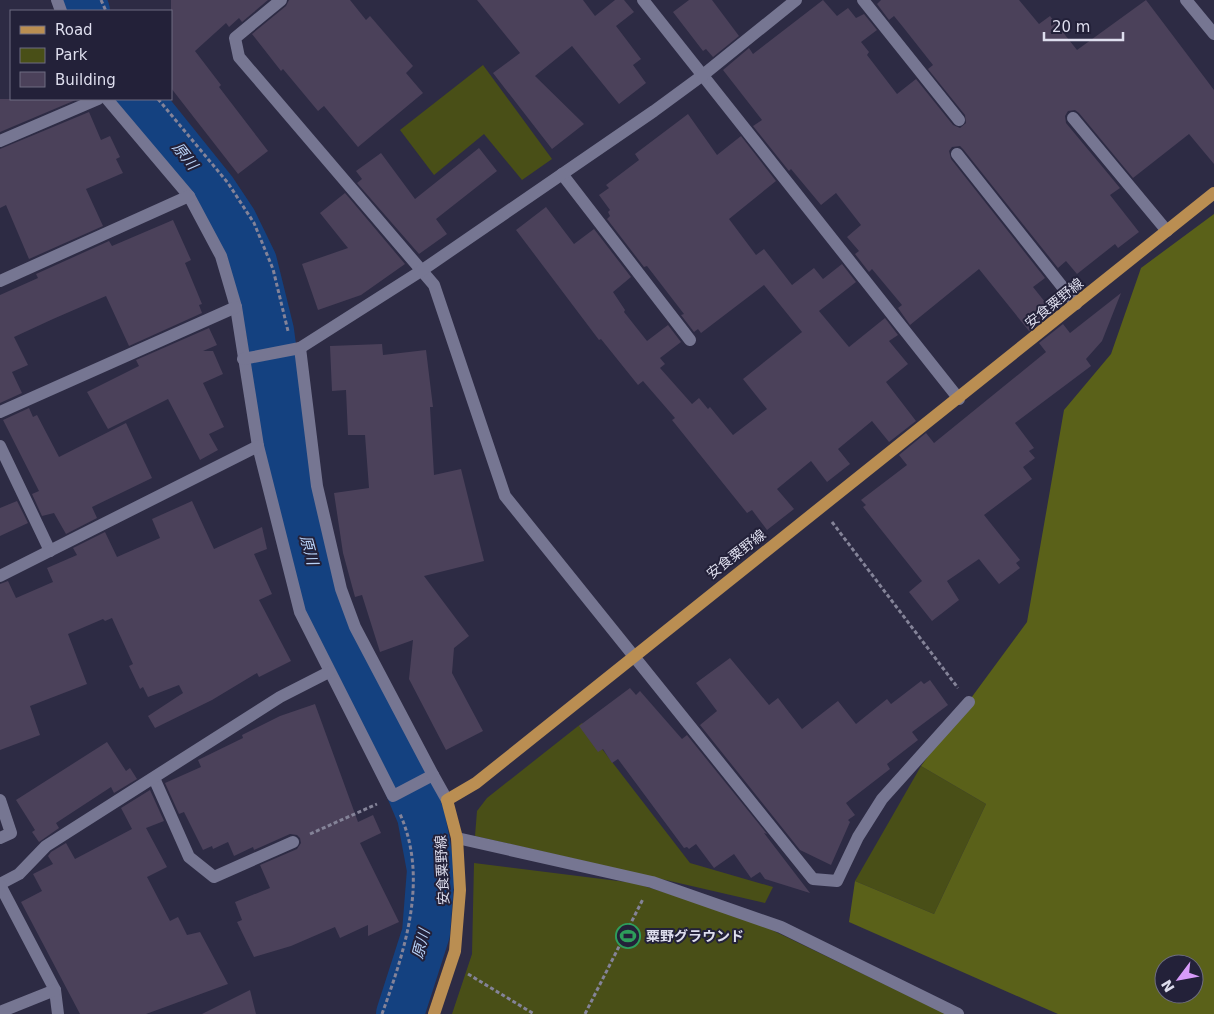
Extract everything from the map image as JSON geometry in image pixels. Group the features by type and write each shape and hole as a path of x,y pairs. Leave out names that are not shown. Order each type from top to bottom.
{"main road":[{"name":"安食粟野線","path":"434,1014 454,952 460,890 457,838 447,800 476,783 634,654 820,506 959,399 1214,193"}],"street":[{"path":"281,0 235,38 239,57 434,285 505,496 634,654 813,879 838,881 858,837 882,798 969,702"},
{"path":"643,0 959,399"},
{"path":"243,359 295,348 421,271 703,75 796,0"},
{"path":"863,0 959,120"},
{"path":"1186,0 1214,34"},
{"path":"0,141 96,100"},
{"path":"108,100 189,196 221,256 236,307 258,446 300,612 329,672 396,795 430,777"},
{"path":"1073,118 1167,231"},
{"path":"957,154 1076,304"},
{"path":"562,174 690,340"},
{"path":"0,280 189,196"},
{"path":"0,412 236,307"},
{"path":"295,348 317,486 341,589 355,627 430,777 447,800"},
{"path":"0,446 50,551"},
{"path":"0,576 258,446"},
{"path":"58,1014 55,990 0,884 19,874 46,846 280,697 329,672"},
{"path":"154,778 189,857 214,877 293,842"},
{"path":"0,800 11,833 0,838"},
{"path":"457,838 652,882 781,927 958,1014"},
{"path":"0,1012 55,990"}],"path":[{"path":"159,100 228,183 254,224 273,269 287,329 295,348"},
{"path":"820,506 969,702"},
{"path":"293,842 396,795 407,829 414,867 411,917 397,973 382,1014"},
{"path":"585,1014 652,882"},
{"path":"450,964 534,1014"}],"green space":[{"path":"483,65 552,159 522,180 484,134 434,175 400,130"},
{"path":"1214,214 1214,1014 1058,1014 849,922 855,881 934,914 986,804 921,766 1027,622 1064,410 1111,354 1141,268"},
{"path":"582,723 690,863 773,887 765,903 475,836 477,811 487,798"},
{"path":"921,766 986,804 934,914 855,881"},
{"name":"粟野グラウンド","path":"474,863 634,883 745,917 946,1014 452,1014 472,954"}],"building":[{"path":"171,0 268,0 242,22 239,18 229,27 226,23 195,51 221,85 219,87 268,151 238,174 172,89"},
{"path":"289,0 350,0 366,20 370,16 413,66 406,73 423,93 358,147 324,106 318,111 283,69 281,71 252,34 286,6"},
{"path":"477,0 583,0 595,16 615,0 624,0 634,12 616,26 641,59 633,65 646,83 619,104 572,46 535,76 584,124 552,149 493,73 520,53"},
{"path":"689,0 712,0 739,36 713,57 706,49 703,51 673,12"},
{"path":"823,0 837,16 848,8 856,18 864,14 877,30 861,42 869,52 867,55 897,94 916,79 953,125 960,128 966,123 965,115 928,69 933,65 903,27 894,16 889,20 877,4 881,0 1019,0 1039,24 1050,16 1077,50 1146,0 1214,90 1214,164 1189,134 1133,178 1079,113 1075,110 1068,111 1065,116 1066,123 1120,188 1110,195 1139,232 1118,248 1115,244 1077,274 1066,261 1058,268 963,149 960,146 952,147 949,151 951,159 1045,278 1033,287 1053,312 1029,331 979,269 910,325 898,308 902,305 872,269 869,272 855,254 859,251 847,237 861,225 836,193 821,205 791,169 789,171 753,126 762,120 723,70 749,48 753,54"},
{"path":"0,99 76,100 0,132"},
{"path":"89,112 101,140 110,136 120,157 116,159 123,173 86,189 103,226 29,259 6,205 0,208 0,149"},
{"path":"688,114 717,155 741,136 776,181 729,219 756,255 764,249 792,285 814,268 823,279 842,264 856,282 819,311 849,347 885,318 898,335 889,341 908,364 886,382 916,421 889,442 872,421 838,449 850,464 827,482 811,461 777,489 794,509 767,530 752,510 747,513 672,420 675,418 643,381 638,385 601,339 599,340 516,230 546,207 574,244 594,229 631,277 613,292 625,310 624,312 647,341 668,325 681,342 660,358 665,364 660,368 692,404 699,398 708,409 710,407 733,435 767,409 743,379 802,332 764,285 701,333 698,329 694,332 681,315 684,314 607,219 610,216 608,212 610,210 599,195 609,188 606,185 639,160 635,154"},
{"path":"479,148 497,171 436,219 447,234 419,254 357,183 362,179 356,171 381,153 415,199"},
{"path":"345,193 405,264 361,295 318,310 302,264 348,248 320,213"},
{"path":"173,220 191,260 185,263 202,304 199,305 202,313 129,346 106,296 53,319 14,337 28,365 12,372 22,393 0,403 0,295 38,278 36,274 109,241 112,246"},
{"path":"1121,293 1102,341 1086,359 1091,366 1015,423 1034,448 1029,451 1035,458 1023,467 1032,479 984,515 1020,560 1016,563 1020,568 999,584 979,559 947,581 959,600 932,621 909,592 922,581 863,507 866,505 861,500 907,465 899,455 926,433 934,443 1046,352 1039,343 1063,324 1070,333"},
{"path":"209,328 217,345 203,351 213,351 223,374 203,383 224,427 209,434 218,450 200,460 168,399 108,429 87,392 139,366 136,360"},
{"path":"382,344 383,355 426,350 433,407 430,407 434,475 461,469 484,561 424,576 469,636 454,648 452,673 483,731 446,750 409,679 413,640 380,652 362,595 355,597 343,553 334,493 369,488 365,435 348,435 346,390 332,391 330,346"},
{"path":"29,408 33,417 37,415 59,457 126,423 152,478 92,507 97,518 66,534 54,513 42,516 32,494 39,491 3,420"},
{"path":"17,501 28,523 0,536 0,508"},
{"path":"192,501 214,549 262,527 267,549 254,554 272,594 259,600 291,661 259,677 257,673 212,700 155,728 148,716 183,693 179,685 148,697 143,687 140,689 129,666 133,664 112,618 105,621 103,619 68,634 87,684 30,706 40,735 0,750 0,584 8,581 16,598 53,582 47,568 77,555 73,548 105,532 117,557 160,538 152,519"},
{"path":"730,658 769,705 778,698 802,729 838,701 856,724 887,699 891,704 921,681 924,684 930,680 948,705 912,732 918,740 887,764 890,769 846,803 855,815 848,820 850,822 831,865 800,850 700,725 717,711 696,683"},
{"path":"630,688 636,695 640,691 682,739 687,735 767,834 764,833 810,893 765,879 760,872 751,878 734,854 714,868 696,844 689,849 687,847 684,848 618,759 612,763 603,749 598,752 579,726"},
{"path":"315,704 358,822 373,815 381,833 360,843 399,922 368,936 368,925 340,938 335,927 291,946 254,957 237,922 242,920 235,902 270,888 260,865 297,849 301,843 300,838 297,835 290,834 254,850 253,847 234,856 228,842 213,849 212,846 203,850 184,812 179,814 165,783 201,767 198,760 243,738 242,735 280,716"},
{"path":"107,742 126,771 130,768 137,779 114,793 111,787 56,823 59,828 39,842 32,832 35,830 16,800"},
{"path":"150,790 164,821 146,828 167,867 147,877 170,921 178,917 187,935 200,932 228,984 146,1014 80,1014 21,902 42,891 33,874 53,864 48,856 51,852 66,843 75,859 132,829 121,808"},
{"path":"250,990 256,1014 202,1014"}],"waterway":[{"name":"原川","path":"82,0 86,10"},
{"name":"原川","path":"140,100 213,191 233,221 253,262 270,331 290,481 330,630 393,750 421,816 431,870 426,933 400,1014"}],"place":[{"name":"粟野グラウンド","path":"628,936"}]}
